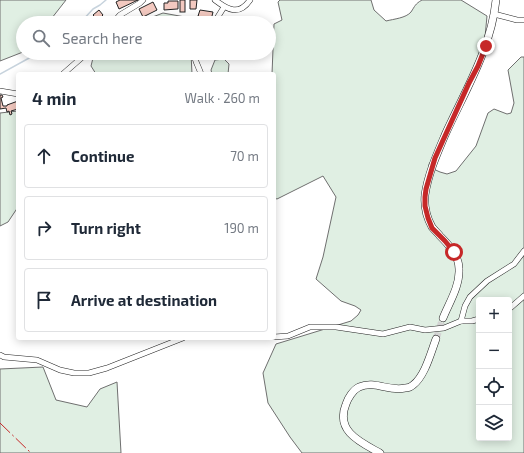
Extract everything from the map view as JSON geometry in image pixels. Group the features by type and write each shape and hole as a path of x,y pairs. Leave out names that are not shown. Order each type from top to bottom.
{"street":[{"path":"119,16 143,0"},
{"path":"215,0 224,7 233,11 241,9 247,5 250,0"},
{"path":"443,318 459,278 458,261 454,252 432,228 425,206 425,193 435,158 486,46 496,0"},
{"path":"218,16 224,7"},
{"path":"494,14 517,20 524,20"},
{"path":"65,72 79,60"},
{"path":"195,60 200,72"},
{"path":"0,91 16,94"},
{"path":"461,322 465,306 470,297 487,281 514,264 524,251"},
{"path":"512,306 524,296"},
{"path":"276,337 288,336 310,327 336,328 383,334 410,327 425,330 444,328 461,322 476,320"},
{"path":"380,453 357,441 349,433 343,422 343,414 347,400 359,387 370,384 397,390 412,386 424,372 436,339"},
{"path":"0,355 4,357 37,360 60,370 74,373 89,372 108,368 178,340"}],"green space":[{"path":"0,0 66,0 53,16 16,16 16,55 0,61"},
{"path":"280,0 371,0 374,10 386,21 406,16 411,12 416,4 422,0 461,0 487,16 485,37 476,66 447,125 444,144 429,164 429,167 447,174 456,171 476,146 488,113 494,109 507,114 511,113 514,103 508,70 521,57 524,57 524,453 302,453 268,403 263,373 276,344 351,321 361,310 341,301 316,279 323,257 336,197 323,176 276,199 276,72 272,72 273,60 276,60 276,23 282,20 278,2"},
{"path":"163,13 180,16 155,16"},
{"path":"92,60 191,60 192,72 95,72 91,66"},
{"path":"215,60 225,60 229,64 228,72 212,72"},
{"path":"16,111 16,210 8,222 0,226 0,113"},
{"path":"43,367 56,400 87,407 100,389 117,382 121,453 0,453 0,369"}],"building":[{"path":"120,0 138,0 119,9 116,2"},
{"path":"180,0 185,0 185,12 180,12"},
{"path":"190,0 197,0 196,9 190,9"},
{"path":"168,1 178,1 178,9 164,10 164,3 168,3"},
{"path":"153,2 157,10 142,16 139,9"},
{"path":"99,10 103,15 94,16 93,15"},
{"path":"200,10 213,12 212,16 198,16"},
{"path":"0,95 3,97 1,98 3,106 7,106 16,102 16,110 11,111 12,114 10,115 6,108 0,109"}],"waterway":[{"path":"86,16 93,9 106,0"},
{"path":"0,74 26,60"}],"tunnel":[{"path":"436,339 443,318"}],"power":[{"path":"0,423 31,453"}],"route":[{"path":"454,252 432,228 425,206 426,189 435,158 486,46"}]}
